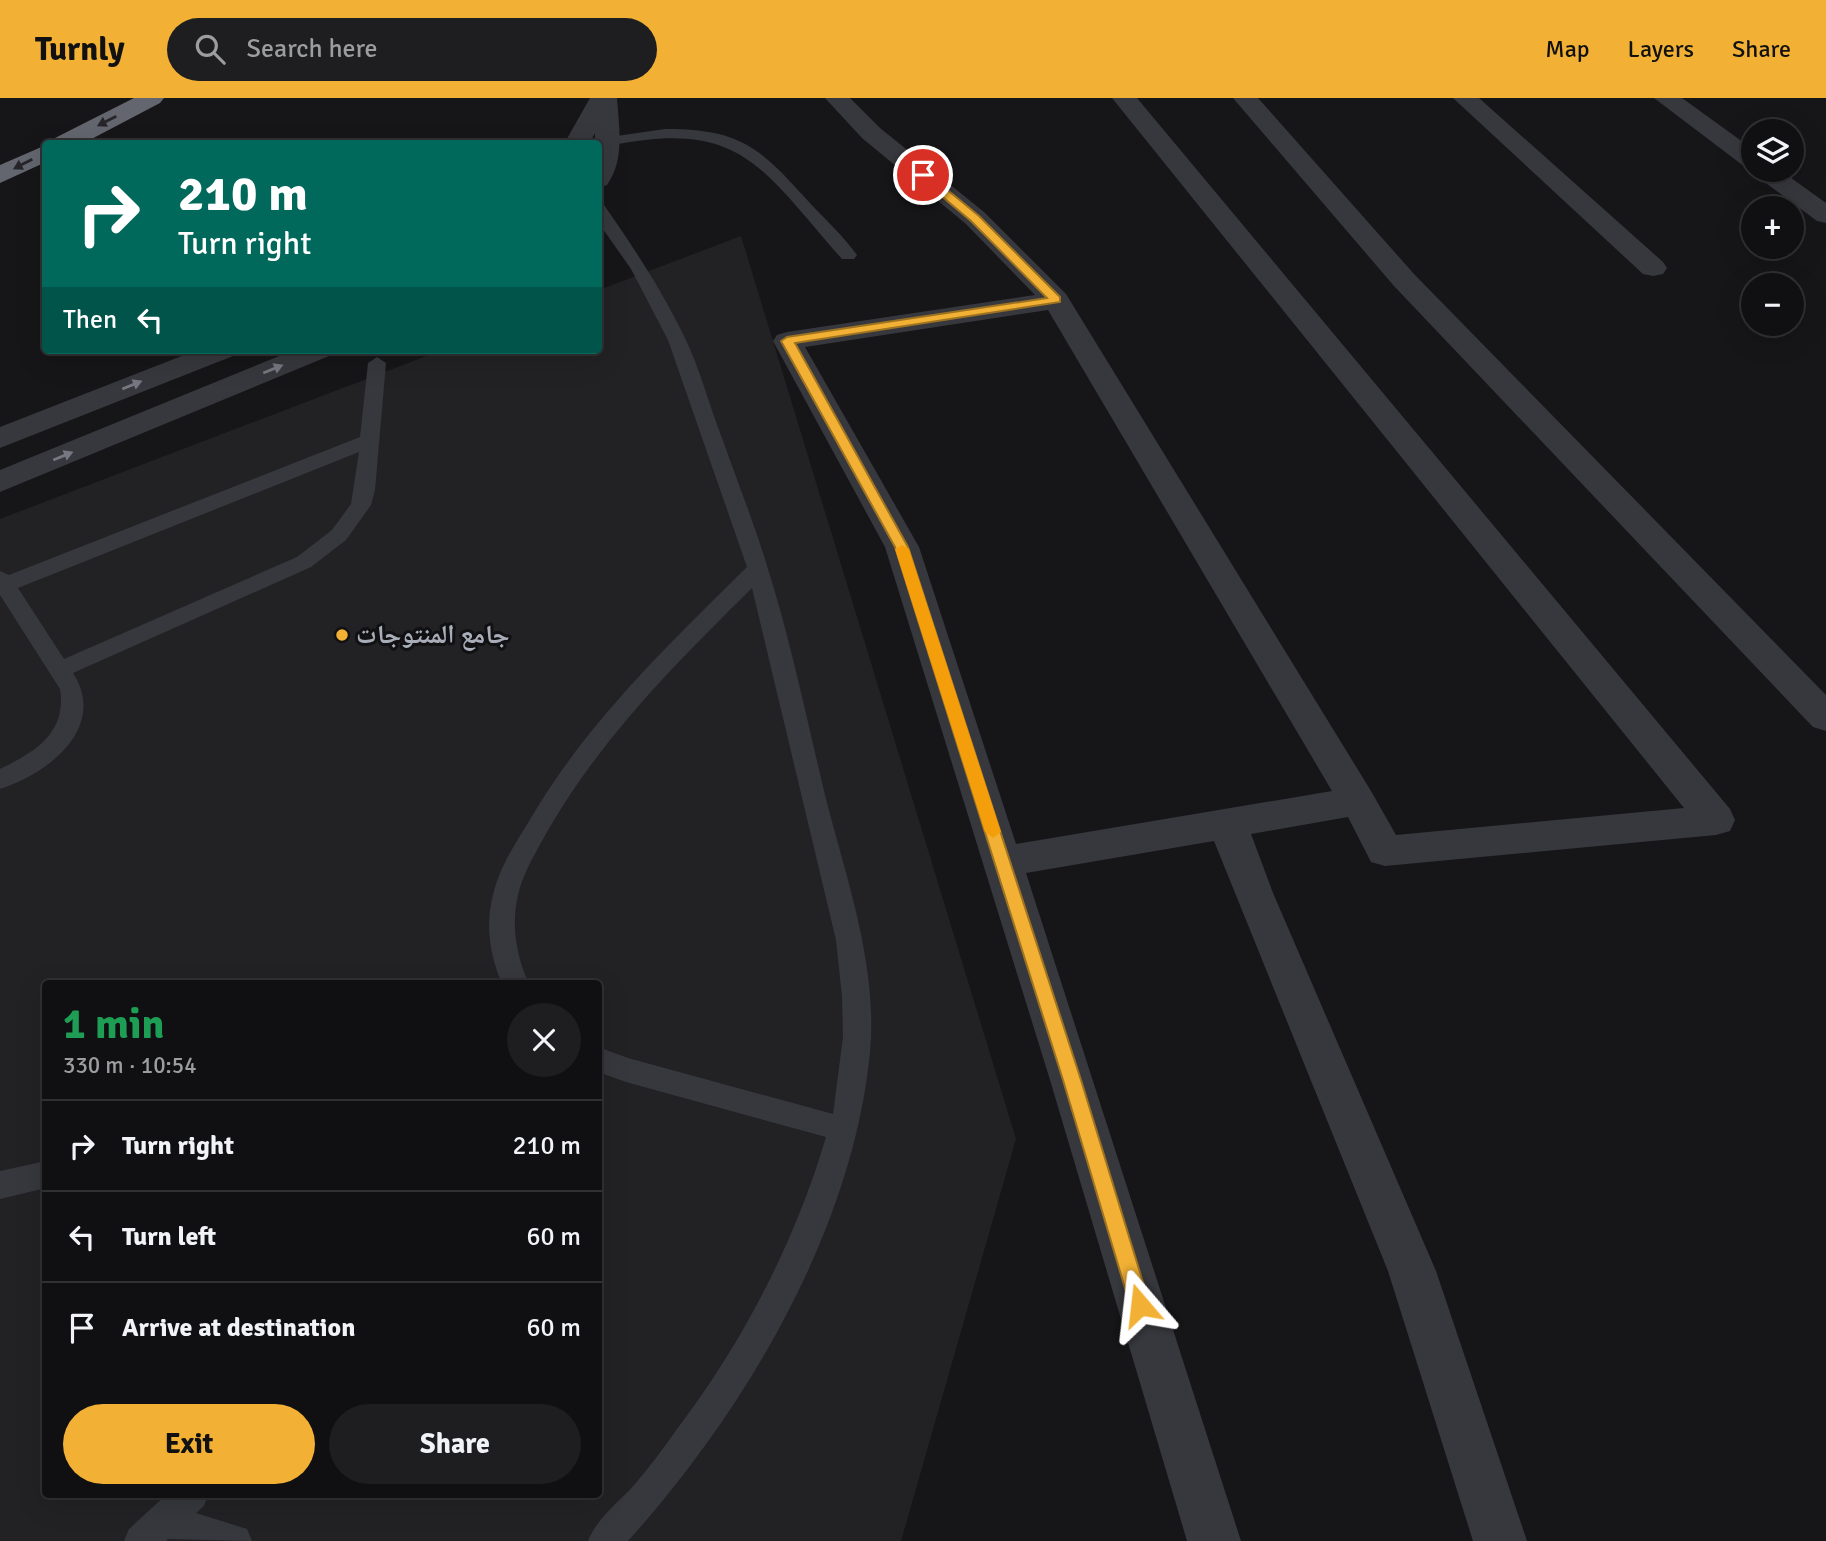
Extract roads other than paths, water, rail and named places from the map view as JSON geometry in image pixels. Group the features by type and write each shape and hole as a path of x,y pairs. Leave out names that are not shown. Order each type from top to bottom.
{"highway":[{"path":"70,140 152,98"},
{"path":"0,175 42,154"}],"street":[{"path":"602,169 608,153 604,98"},
{"path":"578,140 604,98"},
{"path":"837,98 871,133 975,218 1056,300 1358,801 1385,851 1716,820 1124,98"},
{"path":"1245,98 1404,280 1826,718"},
{"path":"1465,98 1653,268"},
{"path":"1666,98 1741,153"},
{"path":"1781,182 1826,215"},
{"path":"1056,300 787,341 902,547 1214,1541"},
{"path":"0,438 213,354"},
{"path":"0,482 309,354"},
{"path":"1002,862 1358,801"},
{"path":"1227,822 1253,893 1412,1271 1500,1541"}],"lane":[{"path":"608,141 671,133 711,138 745,149 768,167 848,255"},
{"path":"602,215 640,269 677,340 758,569 849,940 857,995 856,1054 842,1129 827,1179 802,1244 731,1379 685,1448 605,1541"},
{"path":"60,670 282,573 323,549 339,535 360,505 368,476 377,363"},
{"path":"0,780 38,760 67,731 74,715 76,701 60,670 2,583 371,440"},
{"path":"514,980 508,969 501,934 504,899 542,817 592,744 619,711 758,569"},
{"path":"602,1061 626,1070 842,1129"},
{"path":"0,1185 42,1175"},
{"path":"153,1531 188,1498"},
{"path":"153,1531 235,1541"}],"place":[{"name":"جامع المنتوجات","path":"342,635"}]}
